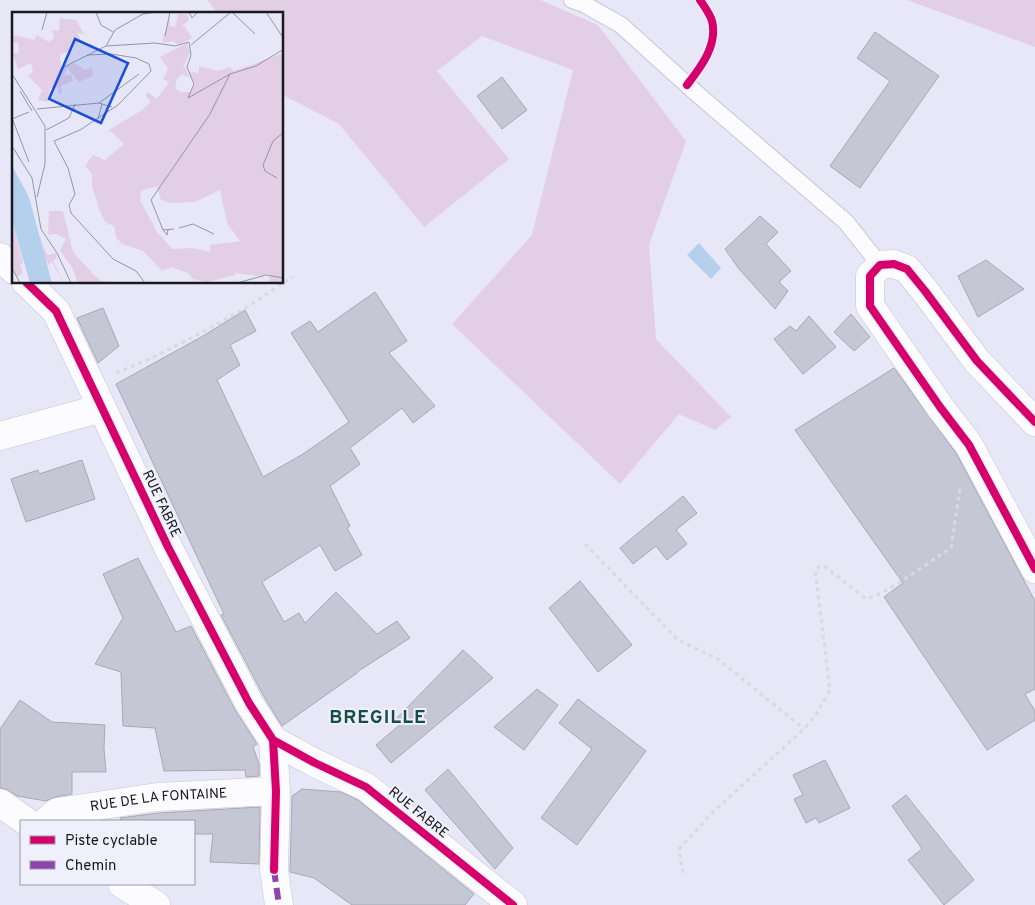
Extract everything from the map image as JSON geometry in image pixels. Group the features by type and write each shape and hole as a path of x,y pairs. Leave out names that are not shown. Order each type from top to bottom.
{"street":[{"path":"0,257 12,268"},
{"path":"1035,422 977,361 925,290 907,269 894,264 880,264 870,276 870,306 940,407 969,445 1035,569"},
{"name":"RUE FABRE","path":"28,284 56,312 168,547 249,703 273,740 315,763 366,787 513,905"},
{"path":"0,436 102,408"},
{"name":"RUE FABRE","path":"273,740 276,790 274,870 279,905"},
{"name":"RUE DE LA FONTAINE","path":"47,820 58,812 157,797 276,790"},
{"path":"0,803 25,820"},
{"path":"124,885 156,905"}],"lane":[{"path":"572,0 584,4 621,24 691,88 846,222 880,264"}],"path":[{"path":"284,282 293,277"},
{"path":"89,382 166,351 249,306 281,284"},
{"path":"683,873 679,849 712,813 804,728 817,713 830,690 815,570 824,566 865,598 869,599 888,590 951,548 960,487"},
{"path":"585,544 678,640 718,659 804,728"}],"shaded area":[{"path":"207,0 540,0 598,25 686,141 649,245 656,339 731,417 715,430 679,414 620,484 452,324 532,235 573,70 482,36 437,71 509,159 424,227 339,124 284,96 284,12 216,12"},
{"path":"907,0 1035,0 1035,47"}],"water":[{"path":"699,243 721,268 711,279 687,255"}],"building":[{"path":"875,32 939,76 860,188 830,166 890,81 857,58"},
{"path":"502,77 527,110 502,129 477,96"},
{"path":"760,216 778,232 766,244 791,271 779,282 788,291 775,309 739,269 725,249"},
{"path":"986,260 1024,289 978,317 958,276"},
{"path":"375,292 407,341 389,353 435,406 413,423 402,408 350,448 360,464 330,486 350,526 347,528 362,555 335,571 320,545 262,582 284,622 299,613 305,623 336,592 377,634 397,621 410,638 357,672 282,726 263,695 221,615 224,614 116,384 203,336 245,310 256,331 230,345 240,365 217,380 263,477 303,454 349,422 291,333 310,321 318,332"},
{"path":"103,308 119,346 98,363 77,318"},
{"path":"851,314 870,337 854,351 834,332"},
{"path":"809,316 836,347 803,374 774,339 790,326 796,331"},
{"path":"894,368 956,453 1035,601 1035,689 1025,694 1035,711 1035,720 987,750 884,597 903,583 795,430"},
{"path":"82,460 95,499 26,522 11,479 38,470 39,474"},
{"path":"683,496 697,513 676,530 687,544 667,560 656,546 633,564 620,548"},
{"path":"138,558 176,632 191,626 235,710 257,744 253,747 259,764 259,776 246,777 245,770 164,771 155,728 123,726 121,672 95,664 123,618 103,574"},
{"path":"580,581 632,645 598,672 549,608"},
{"path":"463,650 493,678 391,763 376,745 402,723 397,718"},
{"path":"537,689 558,705 524,750 494,727"},
{"path":"578,699 646,751 577,845 541,818 592,749 559,723"},
{"path":"20,700 52,722 105,725 106,772 72,772 72,794 55,797 46,801 17,796 8,790 0,788 0,729"},
{"path":"825,760 850,808 819,823 816,818 806,823 794,799 803,795 793,775"},
{"path":"448,769 513,848 495,869 425,790"},
{"path":"302,789 341,792 358,800 474,894 465,905 352,905 314,878 290,872 292,796"},
{"path":"906,795 974,880 944,905 908,860 922,849 892,806"},
{"path":"260,807 259,864 210,862 213,834 195,834 195,820 121,820 120,818 159,813"}],"marked path":[{"path":"274,870 279,905"}],"cycle path":[{"path":"687,85 703,63 713,39 712,21 700,0"},
{"path":"1035,422 977,361 907,269 894,264 880,265 870,276 870,306 940,407 969,445 1035,569"},
{"path":"28,284 56,311 168,547 249,703 273,740 276,791 274,870"},
{"path":"273,740 315,763 366,787 513,905"}],"district":[{"name":"BREGILLE","path":"378,718"}]}
